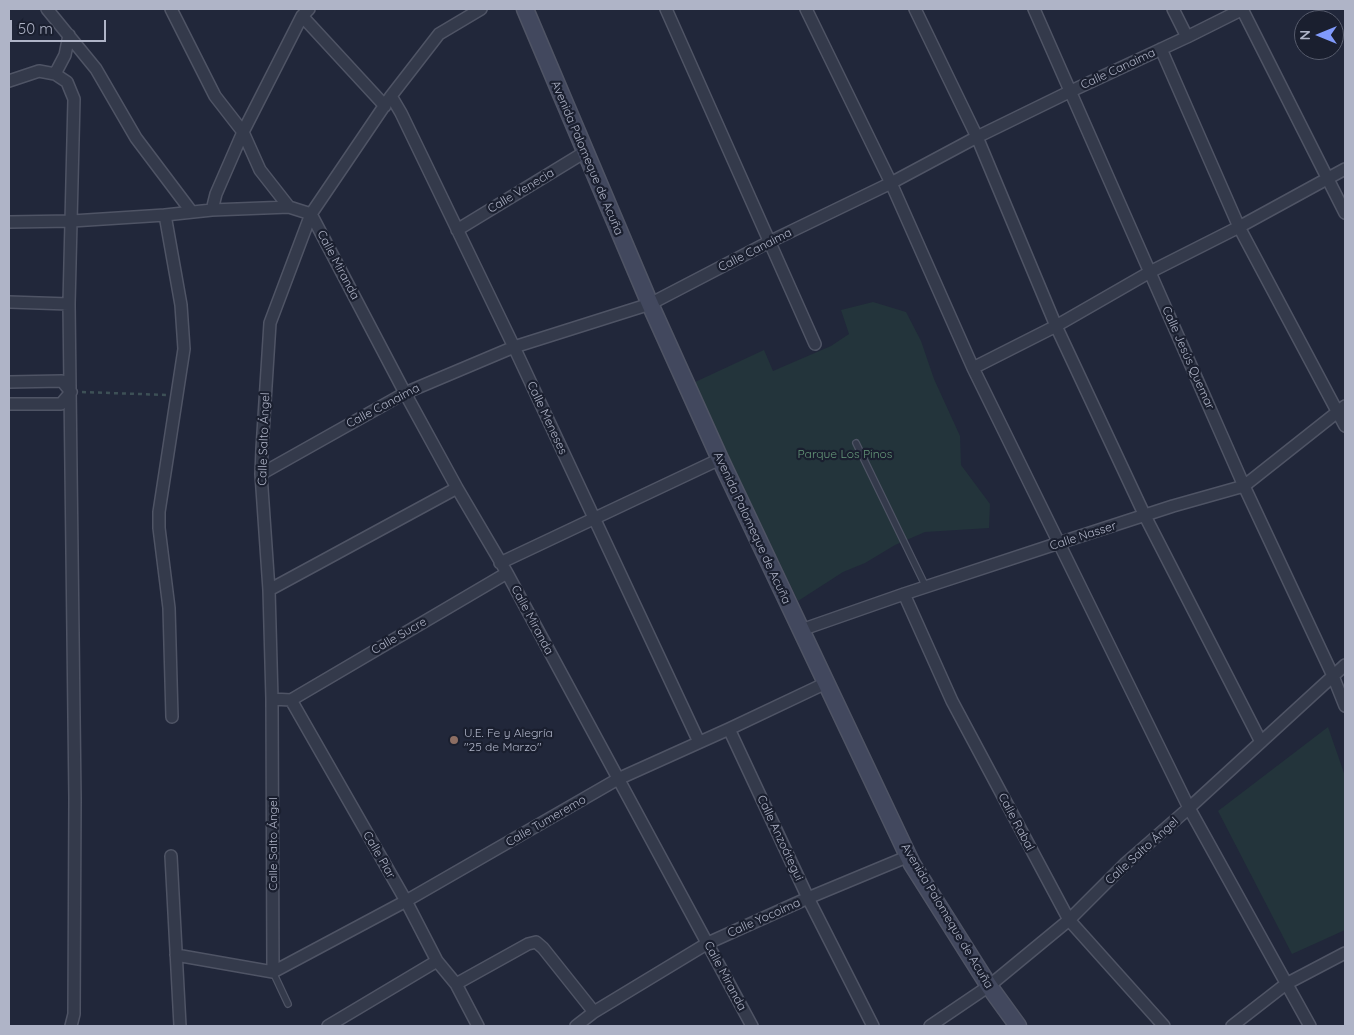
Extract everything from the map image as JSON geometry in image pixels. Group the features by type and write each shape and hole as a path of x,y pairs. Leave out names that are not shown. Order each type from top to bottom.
{"street":[{"path":"47,9 96,69 136,138 191,211"},
{"path":"171,9 215,96 243,132 260,170 289,207"},
{"name":"Calle Salto Ángel","path":"273,972 272,699 269,590 261,474 270,323 311,214 388,101 440,34 481,9"},
{"name":"Avenida Palomeque de Acuña","path":"525,9 650,304 720,459 908,856 989,986 1018,1026"},
{"path":"666,9 815,344"},
{"path":"806,9 891,183 973,368 1189,808 1310,1026"},
{"path":"915,9 978,137 1056,326 1145,516 1262,742"},
{"name":"Calle Jesús Quemar","path":"1034,9 1244,486 1333,676 1345,706"},
{"path":"1173,9 1188,37"},
{"path":"1242,9 1345,213"},
{"name":"Calle Canaima","path":"261,474 405,393 514,347 650,304 769,242 891,183 978,137 1161,48 1188,37 1242,9"},
{"path":"212,210 216,194 243,132 305,12"},
{"name":"Calle Meneses","path":"305,12 388,101 401,112 514,347 699,742"},
{"path":"55,74 65,55 69,35"},
{"path":"1161,48 1240,227 1341,409 1345,426"},
{"path":"9,82 39,71 55,74 67,82 74,100 69,304 75,808 74,1014 71,1026"},
{"name":"Calle Venecia","path":"457,230 585,152"},
{"path":"973,368 1056,326 1150,272 1240,227 1345,169"},
{"path":"9,222 289,207 311,214"},
{"name":"Calle Miranda","path":"311,214 405,393 457,488 504,568 752,1026"},
{"path":"165,215 182,314 184,349 159,512 159,528 170,608 172,716"},
{"path":"9,302 69,304"},
{"path":"9,382 62,381 71,392"},
{"path":"9,404 61,404 71,392"},
{"name":"Calle Nasser","path":"800,630 1059,543 1244,486 1341,409"},
{"name":"Calle Sucre","path":"291,700 504,568 594,518 720,459"},
{"path":"269,590 457,488"},
{"name":"Calle Rabal","path":"904,594 952,701 1069,920 1164,1026"},
{"name":"Calle Salto Ángel","path":"930,1026 989,986 1069,920 1126,862 1189,808 1345,665"},
{"name":"Calle Tumeremo","path":"273,972 406,901 618,779 826,683"},
{"path":"272,699 291,700"},
{"name":"Calle Piar","path":"291,700 406,901 437,961 456,984 478,1026"},
{"name":"Calle Anzoátegui","path":"729,729 808,898 873,1026"},
{"path":"171,856 180,1026"},
{"name":"Calle Yocoima","path":"576,1026 594,1012 708,943 908,856"},
{"path":"456,984 528,944 536,942 543,948 594,1012"},
{"path":"1232,1026 1286,984 1345,953"},
{"path":"176,955 273,972"},
{"path":"328,1026 437,961"}],"lane":[{"path":"856,442 926,587"},
{"path":"273,972 288,1004"}],"path":[{"path":"71,392 178,395"}],"green space":[{"name":"Parque Los Pinos","path":"873,302 906,312 921,341 934,379 960,436 961,465 990,504 989,528 925,532 895,545 865,563 843,572 798,601 693,383 764,350 773,371 831,346 849,334 841,310"},
{"path":"1328,727 1345,776 1345,930 1292,954 1218,811"}],"place":[{"name":"U.E. Fe y Alegría \"25 de Marzo\"","path":"454,740"}]}
